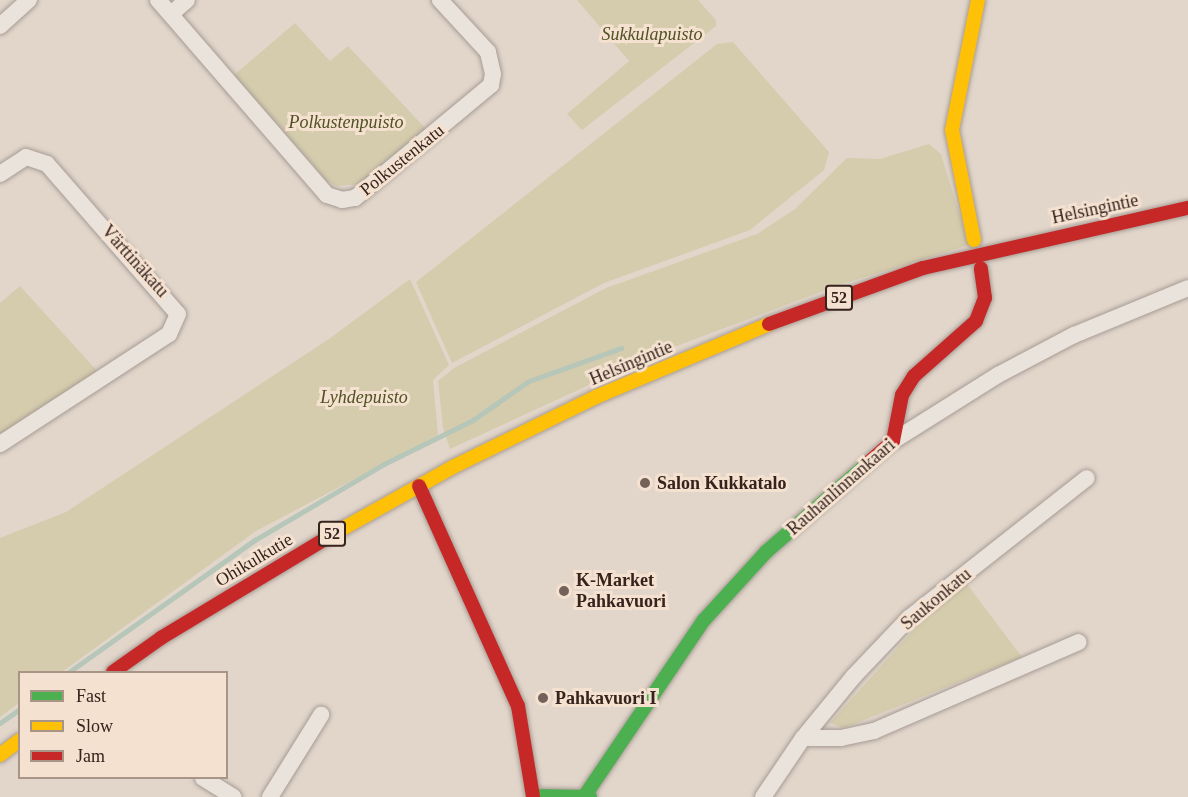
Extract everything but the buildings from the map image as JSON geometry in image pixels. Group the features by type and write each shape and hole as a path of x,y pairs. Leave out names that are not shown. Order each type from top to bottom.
{"main road":[{"path":"974,240 952,130 978,0"},
{"name":"Helsingintie","path":"419,486 598,396 839,298 923,268 979,253 1188,208"},
{"path":"893,441 902,395 914,376 976,321 985,298 981,268"},
{"name":"Rauhanlinnankaari","path":"588,796 704,620 766,552 893,441"},
{"path":"419,486 518,706 533,796 588,796"},
{"name":"Ohikulkutie","path":"115,671 247,584 419,486"},
{"path":"0,755 18,742"}],"street":[{"path":"0,26 29,0"},
{"name":"Polkustenkatu","path":"158,0 327,195 349,200 491,86 493,74 488,52 440,0"},
{"path":"171,14 187,0"},
{"name":"Värttinäkatu","path":"0,174 26,157 47,164 178,314 169,334 0,444"},
{"name":"Rauhanlinnankaari","path":"893,441 998,375 1074,335 1188,288"},
{"name":"Saukonkatu","path":"763,797 803,738 854,676 909,618 1087,478"},
{"path":"803,738 841,738 874,731 1079,642"},
{"path":"270,797 321,715"},
{"path":"206,779 234,797"}],"green space":[{"name":"Sukkulapuisto","path":"577,0 698,0 716,20 716,26 582,130 567,114 629,61"},
{"name":"Polkustenpuisto","path":"295,23 330,61 348,46 429,132 358,184 337,186 327,181 234,75"},
{"path":"733,42 829,152 824,170 750,230 604,283 452,363 416,282 717,44"},
{"path":"929,144 941,154 969,245 839,285 661,352 450,449 443,428 438,381 454,368 606,288 757,234 795,209 847,158 880,159"},
{"name":"Lyhdepuisto","path":"410,279 449,365 433,380 438,435 256,531 63,671 18,671 18,704 0,717 0,538 66,512 329,339"},
{"path":"20,286 100,374 0,438 0,303"},
{"path":"967,584 1022,657 844,728 830,723 920,623"}],"waterway":[{"path":"70,671 255,540 384,464 473,420 529,381 621,348"},
{"path":"0,723 18,710"}],"traffic: fast":[{"path":"586,794 704,620 766,552 869,462"},
{"path":"533,796 590,797"}],"traffic: slow":[{"path":"974,240 952,130 978,0"},
{"path":"335,533 453,467 598,396 769,324"},
{"path":"0,755 18,742"}],"traffic: jam":[{"path":"769,324 923,268 1188,208"},
{"path":"869,462 893,441 902,395 914,376 976,321 985,298 981,268"},
{"path":"419,486 518,706 533,797"},
{"path":"114,671 161,638 335,533"}],"place":[{"name":"Salon Kukkatalo","path":"645,483"},
{"name":"K-Market Pahkavuori","path":"564,591"},
{"name":"Pahkavuori I","path":"543,698"}]}
